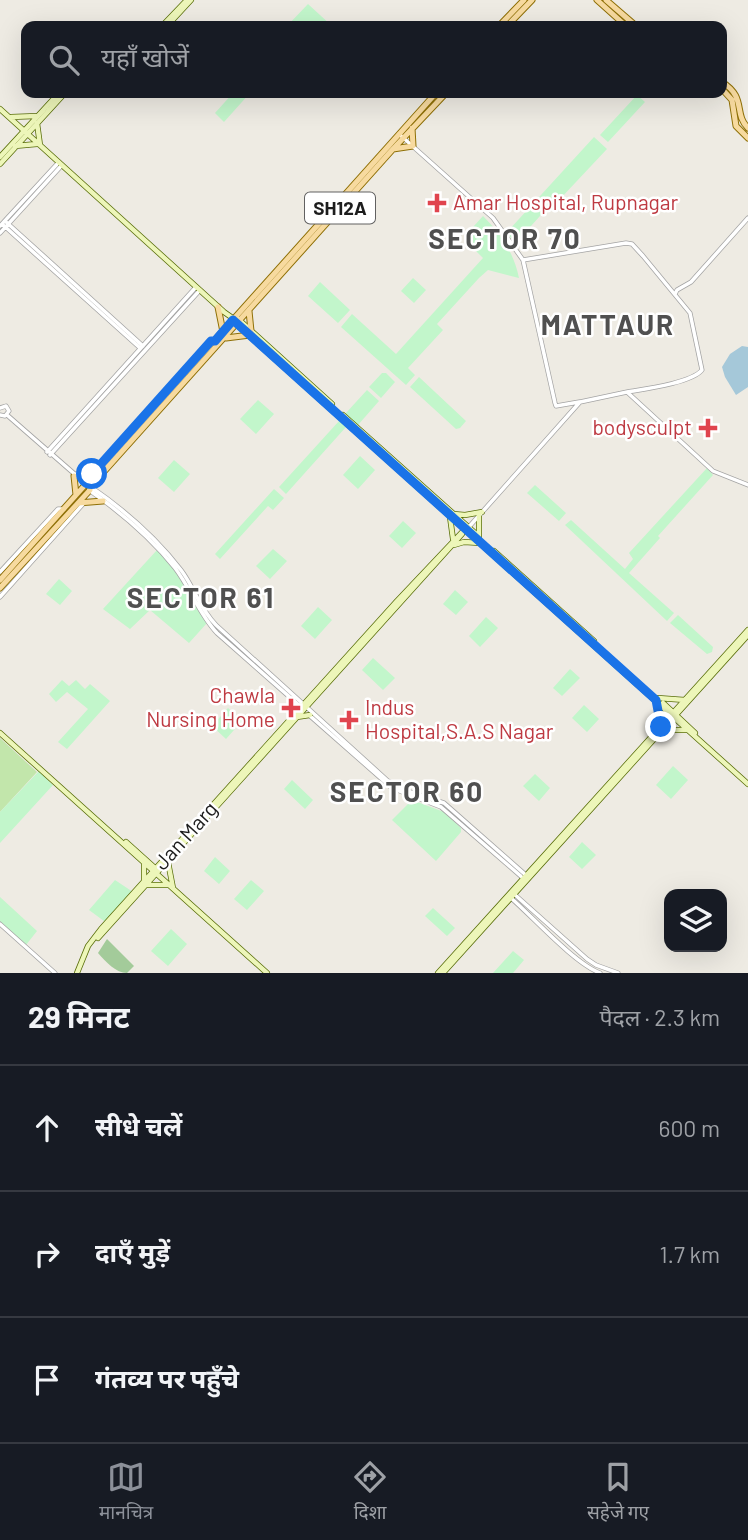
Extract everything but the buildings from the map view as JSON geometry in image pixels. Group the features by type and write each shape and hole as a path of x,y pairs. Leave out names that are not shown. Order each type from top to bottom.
{"main road":[{"path":"170,21 189,0"},
{"path":"504,21 524,0"},
{"path":"513,21 532,0"},
{"path":"601,3 621,21"},
{"path":"601,3 628,21"},
{"path":"727,87 737,97 743,123 748,128"},
{"path":"0,164 55,98"},
{"path":"0,157 60,98"},
{"name":"SH12A","path":"108,460 226,338 236,320 432,98"},
{"name":"SH12A","path":"0,588 76,504 108,460 222,330 249,311 393,149 401,136 441,98"},
{"path":"727,98 732,100 736,126 748,138"},
{"path":"0,108 748,782"},
{"path":"12,120 38,116"},
{"path":"12,120 18,138"},
{"path":"37,122 39,144"},
{"path":"393,149 412,146 412,128"},
{"path":"15,146 39,144"},
{"path":"218,307 222,330"},
{"path":"249,311 251,333"},
{"path":"226,338 251,333"},
{"path":"108,460 114,470"},
{"path":"74,474 76,495"},
{"name":"SH12A","path":"0,580 76,495 88,487"},
{"path":"76,504 103,501"},
{"path":"451,514 480,513 479,537"},
{"path":"451,514 453,540"},
{"path":"145,861 166,861 467,527"},
{"path":"467,527 481,543 657,699 662,729"},
{"path":"304,707 467,527"},
{"path":"451,546 464,542 481,543"},
{"path":"674,715 685,699 748,633"},
{"path":"440,973 748,633"},
{"path":"657,699 685,699"},
{"name":"Jan Marg","path":"78,973 98,935 304,707"},
{"path":"297,717 310,715"},
{"path":"674,715 748,782"},
{"path":"662,729 690,732"},
{"path":"0,731 267,973"},
{"path":"145,861 145,884 171,886"},
{"path":"166,861 171,886"},
{"name":"Jan Marg","path":"98,935 104,932 145,884"}],"street":[{"path":"401,136 493,218 523,260 556,406 627,393 702,372 691,317 630,243 523,260"},
{"path":"0,233 4,224 60,163"},
{"path":"675,295 677,290 691,282 748,218"},
{"path":"4,224 143,349"},
{"path":"49,453 198,288"},
{"path":"627,393 713,471 748,485"},
{"path":"467,527 580,402"},
{"path":"0,408 8,408 2,416 74,474 174,567 198,604"},
{"path":"74,474 92,474 108,460"},
{"path":"88,487 130,519 172,559 186,578 205,620 217,633 388,781 408,792 444,803 526,878"},
{"path":"0,597 85,502"},
{"path":"0,572 59,508 64,509"},
{"path":"304,707 392,788 441,807 526,878"},
{"path":"511,894 567,949 600,973"},
{"path":"511,894 587,959 618,973"},
{"path":"0,924 55,973"}],"green space":[{"path":"308,4 327,21 292,21"},
{"path":"228,98 246,98 224,122 215,113"},
{"path":"634,98 640,98 645,102 608,142 600,135"},
{"path":"594,137 607,149 560,199 556,198 515,244 507,232"},
{"path":"483,216 506,244 519,278 488,270 479,278 437,324 443,330 408,368 415,375 406,385 341,327 352,314 396,354 483,258 467,242 477,231 473,227"},
{"path":"413,278 426,290 414,303 401,291"},
{"path":"320,282 350,310 338,323 308,296"},
{"path":"382,373 386,373 395,382 381,398 369,387"},
{"path":"419,377 466,421 460,428 456,429 410,387"},
{"path":"367,390 379,401 358,425 345,414"},
{"path":"258,400 274,414 256,434 240,419"},
{"path":"339,421 346,427 286,494 279,487"},
{"path":"360,456 375,470 358,489 343,475"},
{"path":"174,460 190,474 174,492 158,478"},
{"path":"707,468 713,475 629,573 674,613 667,621 565,525 571,520 625,569 633,559 629,553"},
{"path":"535,485 566,513 559,521 527,493"},
{"path":"274,489 284,498 273,510 268,506 220,559 215,554"},
{"path":"403,521 416,533 402,548 389,536"},
{"path":"273,549 287,561 270,579 256,566"},
{"path":"157,550 174,567 207,623 189,643 150,610 130,629 103,609"},
{"path":"59,579 72,591 60,605 46,594"},
{"path":"455,590 468,602 456,615 443,604"},
{"path":"318,607 332,620 315,639 301,626"},
{"path":"678,615 713,647 712,652 707,654 670,623"},
{"path":"486,617 498,628 480,647 469,636"},
{"path":"373,658 395,678 383,690 362,670"},
{"path":"570,669 580,678 562,696 553,688"},
{"path":"62,680 69,686 76,680 85,689 90,684 110,701 67,749 58,742 88,709 67,692 56,702 49,694"},
{"path":"584,705 599,719 587,732 572,718"},
{"path":"228,708 242,721 226,739 212,726"},
{"path":"0,738 37,772 0,812"},
{"path":"673,766 688,780 671,799 656,785"},
{"path":"39,771 53,785 0,843 0,812"},
{"path":"535,774 550,788 539,801 523,786"},
{"path":"292,780 313,800 305,809 284,789"},
{"path":"412,800 444,812 461,828 461,832 436,861 392,820"},
{"path":"582,842 596,855 582,869 569,857"},
{"path":"215,857 230,871 219,884 204,871"},
{"path":"115,880 136,894 108,924 89,910"},
{"path":"251,880 264,891 247,910 234,899"},
{"path":"0,897 37,931 26,945 0,922"},
{"path":"433,908 455,928 447,936 425,916"},
{"path":"171,929 187,944 168,966 151,951"},
{"path":"107,939 134,966 127,973 115,969 98,953"},
{"path":"513,951 524,960 513,973 493,973"}],"water":[{"path":"742,346 748,347 748,387 736,395 722,367 730,354"}],"place":[{"name":"Amar Hospital, Rupnagar","path":"437,203"},
{"name":"bodysculpt","path":"708,428"},
{"name":"Chawla Nursing Home","path":"291,708"},
{"name":"Indus Hospital,S.A.S Nagar","path":"349,720"}],"district":[{"name":"SECTOR 70","path":"505,239"},
{"name":"MATTAUR","path":"608,325"},
{"name":"SECTOR 61","path":"201,598"},
{"name":"SECTOR 60","path":"407,792"}],"route":[{"path":"92,474 233,320 656,700 661,727"}]}
